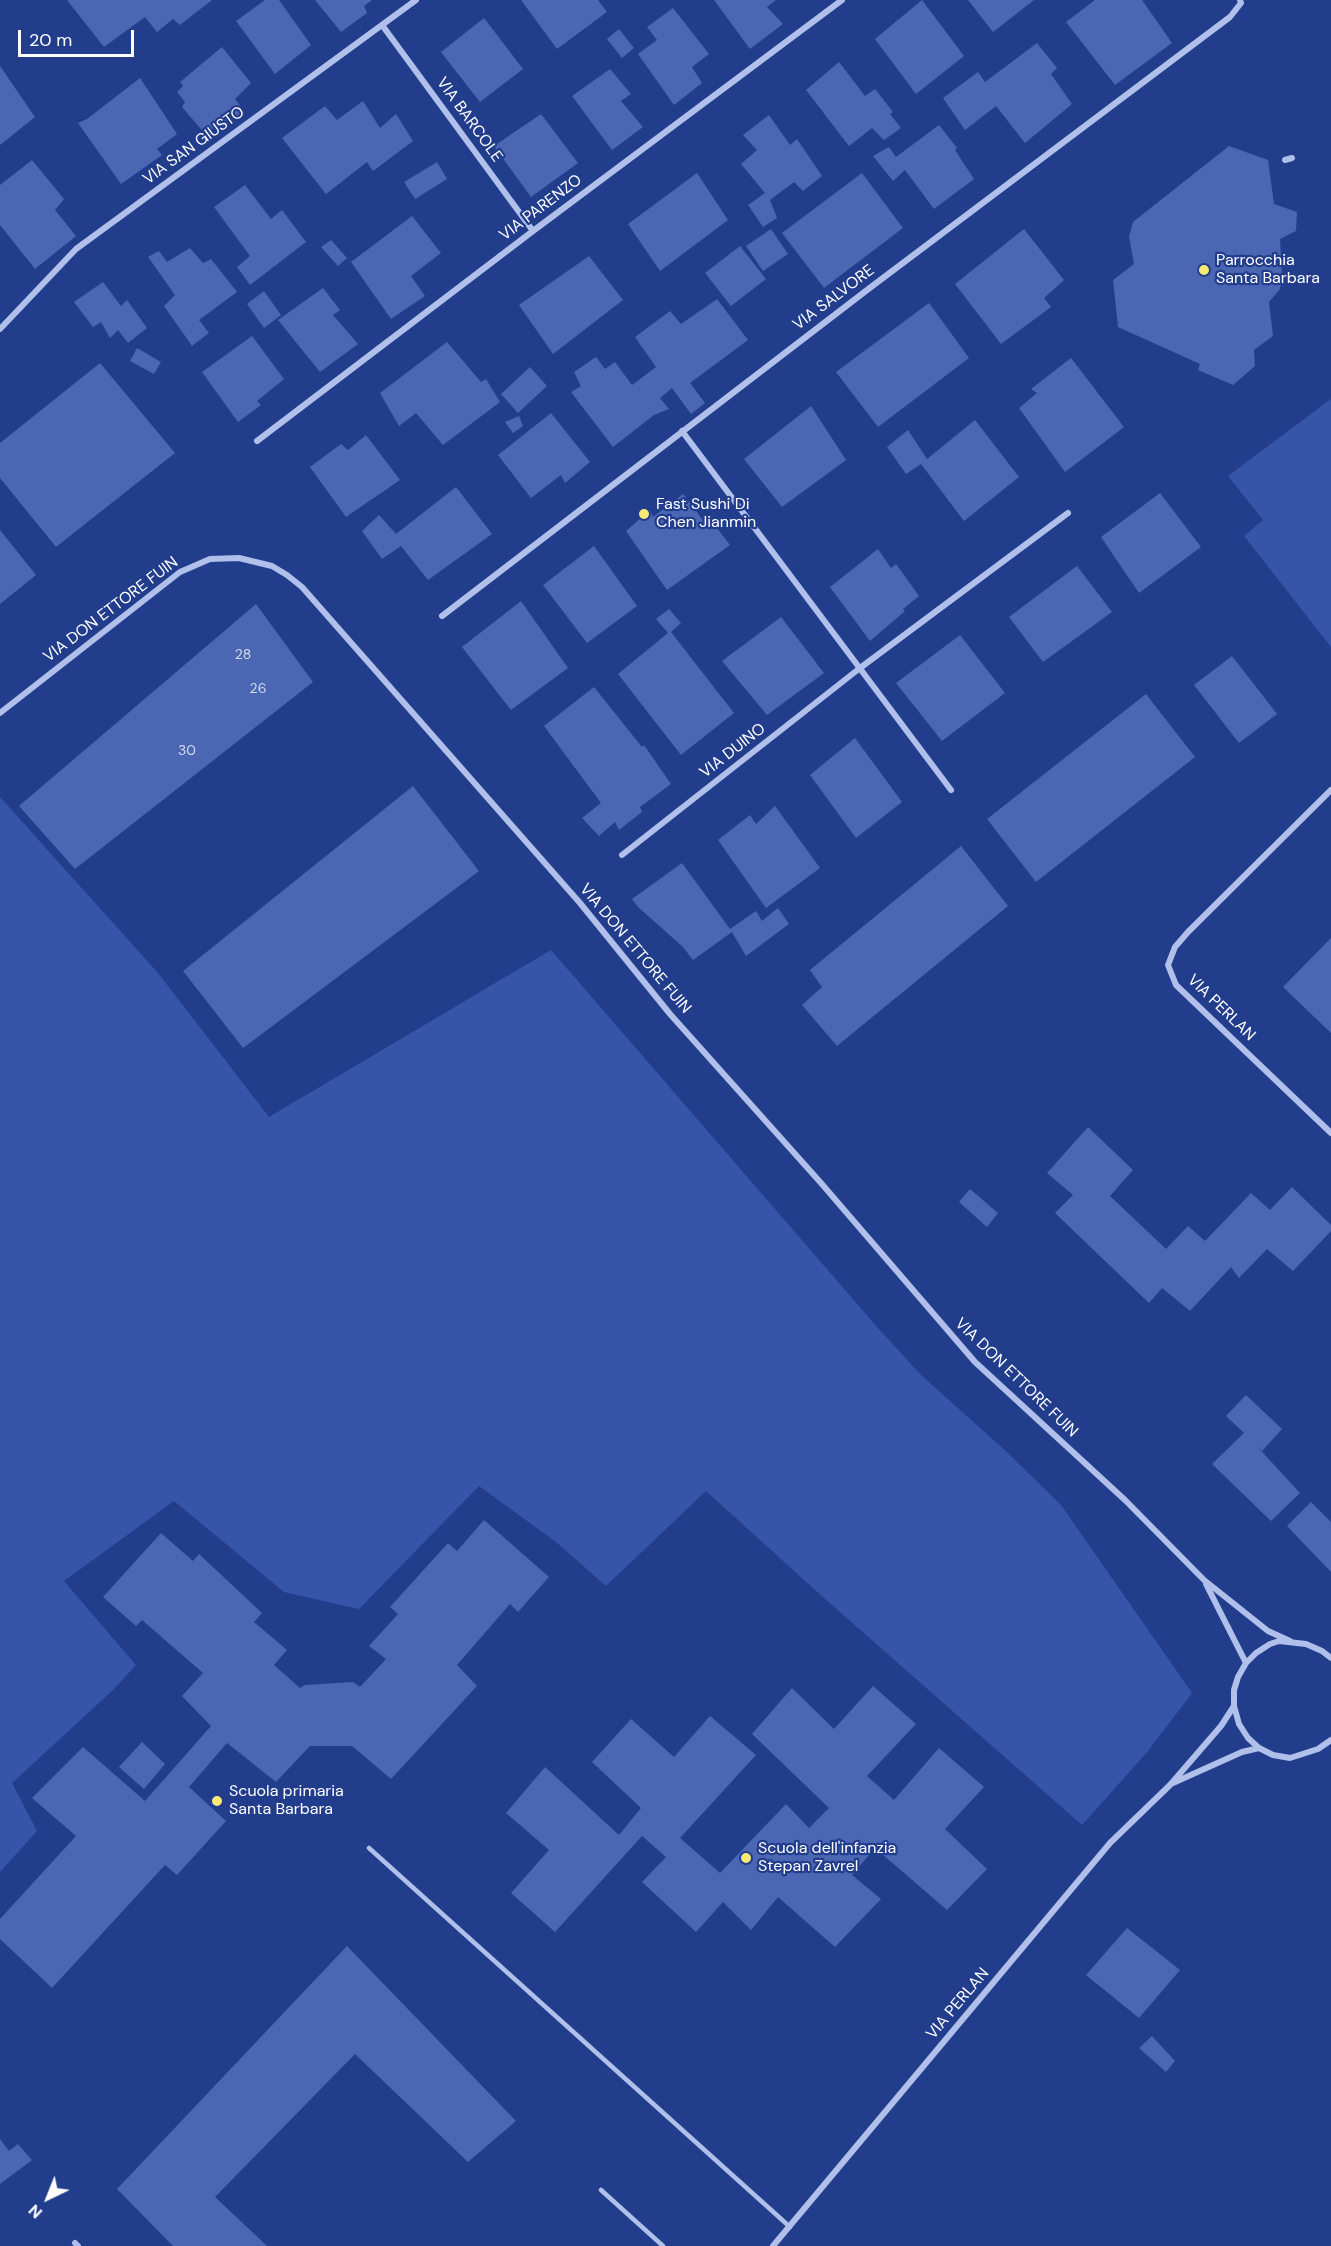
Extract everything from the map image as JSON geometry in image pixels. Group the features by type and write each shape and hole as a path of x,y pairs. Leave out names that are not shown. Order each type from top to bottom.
{"street":[{"name":"VIA SAN GIUSTO","path":"0,329 76,249 416,0"},
{"name":"VIA PARENZO","path":"257,441 842,0"},
{"name":"VIA SALVORE","path":"442,616 871,287 1230,17 1241,3 1240,0"},
{"name":"VIA BARCOLE","path":"382,25 533,231"},
{"path":"682,431 951,790"},
{"name":"VIA DUINO","path":"622,855 860,669 1068,513"},
{"name":"VIA DON ETTORE FUIN","path":"0,713 167,581 188,568 210,559 239,558 272,566 287,575 302,587 580,903 670,1014 821,1183 975,1362 1125,1500 1204,1580 1268,1630 1290,1641"},
{"name":"VIA PERLAN","path":"1331,790 1188,932 1175,947 1168,965 1176,984 1331,1133"},
{"name":"VIA DON ETTORE FUIN","path":"1204,1580 1246,1663"},
{"path":"1290,1641 1331,1652"},
{"name":"VIA PERLAN","path":"773,2246 1110,1843 1170,1785 1221,1726 1234,1706 1234,1690 1246,1663 1270,1644 1290,1641"},
{"path":"1322,1651 1331,1658"},
{"path":"1234,1706 1239,1724 1248,1738 1259,1748 1273,1755 1290,1758 1318,1749 1331,1740"},
{"name":"VIA PERLAN","path":"1170,1785 1242,1752 1259,1748"}],"lane":[{"path":"369,1848 789,2228"},
{"path":"601,2190 663,2246"}],"shaded area":[{"path":"1331,399 1331,647 1244,536 1263,520 1228,476"},
{"path":"0,797 158,973 269,1117 551,950 921,1375 1008,1453 1061,1505 1192,1693 1148,1751 1082,1825 706,1491 606,1586 556,1542 479,1486 359,1609 284,1592 174,1501 64,1581 136,1665 114,1689 12,1783 37,1831 0,1872"}],"building":[{"path":"67,0 212,0 180,25 173,19 157,32 145,17 104,47"},
{"path":"265,0 279,0 311,45 275,74 236,21"},
{"path":"315,0 372,0 364,6 367,13 341,32"},
{"path":"521,0 598,0 607,12 557,49"},
{"path":"714,0 776,0 767,7 783,24 750,49"},
{"path":"922,0 964,56 916,94 875,39"},
{"path":"968,0 1034,0 993,32"},
{"path":"1095,0 1142,0 1172,43 1115,85 1066,22"},
{"path":"673,8 709,54 692,67 702,83 674,105 638,54 657,40 647,27"},
{"path":"484,18 523,69 480,102 441,52"},
{"path":"619,29 634,48 622,58 607,39"},
{"path":"1037,43 1057,68 1051,74 1072,104 1025,143 996,106 965,130 943,98 978,72 985,82"},
{"path":"222,47 251,83 235,99 244,111 219,131 215,127 206,135 182,107 185,102 177,92 183,86 180,82"},
{"path":"839,62 865,96 875,89 893,112 890,114 901,128 884,140 872,128 849,146 806,90"},
{"path":"0,66 35,117 0,145"},
{"path":"610,69 631,94 621,101 643,127 612,150 572,96"},
{"path":"140,78 177,134 157,149 162,155 121,184 78,123 87,119"},
{"path":"363,101 380,128 396,114 413,141 373,171 367,162 326,194 282,138 325,106 337,120"},
{"path":"541,114 578,163 531,197 494,146"},
{"path":"769,115 790,145 797,139 822,176 803,191 794,182 770,200 777,218 763,227 748,205 765,193 741,164 757,150 743,135"},
{"path":"939,125 957,148 955,150 974,179 934,209 905,170 893,181 873,156 889,147 896,157"},
{"name":"Parrocchia Santa Barbara","path":"1229,146 1268,160 1274,204 1297,212 1296,231 1280,239 1282,276 1280,289 1269,302 1273,336 1254,350 1255,366 1233,385 1198,370 1200,364 1118,327 1113,280 1134,264 1129,237 1133,222"},
{"path":"32,160 64,199 55,210 76,236 35,269 0,225 0,185"},
{"path":"437,162 447,179 415,199 404,182"},
{"path":"697,173 728,220 660,271 628,224"},
{"path":"862,173 903,228 824,288 782,233"},
{"path":"245,185 271,219 282,210 306,242 250,285 237,267 250,256 214,207"},
{"path":"412,216 441,253 411,276 425,296 391,319 351,262"},
{"path":"771,229 788,254 763,271 746,246"},
{"path":"1024,229 1064,280 1044,298 1051,307 1001,344 955,284"},
{"path":"331,240 347,258 338,266 321,247"},
{"path":"740,246 766,279 731,306 705,273"},
{"path":"190,248 203,263 211,259 237,292 199,320 209,333 192,346 164,306 175,295 148,257 159,251 167,262"},
{"path":"589,256 623,300 553,354 519,305"},
{"path":"103,282 121,306 127,300 147,328 128,343 118,330 110,338 101,322 93,327 74,302"},
{"path":"323,288 340,310 333,315 358,344 320,372 278,320"},
{"path":"264,291 281,315 264,328 247,304"},
{"path":"717,299 748,340 690,383 705,403 691,414 672,388 660,398 669,409 654,415 613,447 571,392 581,386 574,372 596,357 605,369 615,362 632,385 656,367 635,337 670,311 681,324"},
{"path":"929,303 969,358 878,427 836,372"},
{"path":"252,336 284,379 257,401 261,405 238,422 202,372"},
{"path":"447,342 481,382 486,379 500,402 443,445 416,413 399,426 380,393"},
{"path":"137,348 161,362 154,374 130,361"},
{"path":"1071,358 1124,427 1065,472 1019,408 1037,393 1031,389"},
{"path":"100,363 175,453 56,547 0,478 0,443"},
{"path":"530,367 547,386 518,413 501,394"},
{"path":"811,406 846,460 782,507 744,459"},
{"path":"551,413 590,462 565,483 561,475 531,498 498,455"},
{"path":"519,416 523,426 513,433 505,422"},
{"path":"975,420 1019,477 964,521 921,464 906,474 887,447 908,430 927,459"},
{"path":"366,435 400,480 346,517 310,467 341,444 348,450"},
{"path":"456,487 492,534 428,580 401,546 382,559 362,531 379,515 396,534"},
{"path":"1160,493 1201,547 1139,593 1101,537"},
{"path":"683,494 708,527 712,522 730,545 667,590 626,531 650,510 653,517"},
{"path":"0,530 36,575 0,604"},
{"path":"594,546 637,606 587,643 543,585"},
{"path":"878,549 891,568 896,564 919,596 870,641 830,587"},
{"path":"1077,566 1112,612 1043,662 1009,617"},
{"path":"521,601 568,668 511,710 462,647"},
{"path":"256,604 313,682 75,869 19,806"},
{"path":"669,609 681,623 671,632 734,713 681,755 618,674 668,633 656,619"},
{"path":"781,617 824,673 767,715 722,661"},
{"path":"960,635 1005,693 942,741 896,683"},
{"path":"1232,656 1277,714 1239,743 1194,685"},
{"path":"594,687 642,747 644,745 671,784 640,807 642,812 619,830 615,822 599,836 582,818 601,803 544,726"},
{"path":"1146,694 1195,757 1036,882 987,819"},
{"path":"855,738 902,802 856,838 810,775"},
{"path":"413,786 479,871 243,1048 183,971"},
{"path":"775,806 820,868 766,908 718,840 750,815 756,824"},
{"path":"961,846 1008,906 837,1046 802,1005 822,987 810,970"},
{"path":"682,863 730,929 756,911 762,921 778,908 789,924 746,956 732,932 693,960 683,947 632,899"},
{"path":"1331,938 1331,1033 1283,987"},
{"path":"1088,1127 1133,1170 1110,1196 1166,1249 1188,1226 1205,1241 1251,1193 1270,1210 1292,1187 1331,1225 1331,1231 1293,1271 1267,1249 1239,1278 1231,1267 1190,1311 1162,1288 1149,1303 1055,1213 1073,1195 1047,1173"},
{"path":"970,1189 998,1213 987,1227 959,1202"},
{"path":"1246,1395 1282,1429 1262,1451 1254,1443 1300,1493 1271,1521 1212,1464 1244,1433 1226,1416"},
{"path":"1311,1502 1331,1522 1331,1572 1287,1526"},
{"path":"484,1520 549,1577 518,1612 510,1604 457,1665 477,1686 391,1779 352,1746 310,1746 276,1782 227,1743 189,1787 226,1821 177,1875 165,1865 52,1988 0,1939 0,1919 76,1836 32,1798 83,1747 145,1801 211,1726 182,1696 203,1673 142,1620 136,1626 103,1597 161,1533 193,1561 199,1554 262,1613 254,1622 287,1650 274,1665 300,1688 305,1685 353,1682 360,1687 386,1659 369,1646 398,1614 390,1607 448,1543 457,1551"},
{"path":"873,1686 916,1724 867,1776 894,1800 939,1748 984,1787 945,1829 987,1869 947,1910 875,1848 852,1875 881,1899 835,1947 778,1897 751,1930 723,1902 696,1932 642,1882 666,1857 642,1836 555,1932 511,1893 549,1850 506,1813 545,1767 619,1835 641,1808 592,1762 631,1719 674,1757 710,1716 756,1755 680,1838 720,1873 786,1804 809,1828 829,1808 752,1734 792,1688 834,1729"},
{"path":"142,1742 165,1764 144,1789 119,1767"},
{"path":"1127,1928 1180,1970 1139,2018 1086,1975"},
{"path":"347,1946 516,2121 468,2162 355,2054 215,2197 267,2246 173,2246 117,2189"},
{"path":"1152,2036 1175,2061 1166,2072 1139,2048"},
{"path":"0,2139 9,2151 18,2144 32,2160 0,2184"}],"place":[{"name":"Parrocchia Santa Barbara","path":"1204,270"},
{"name":"Fast Sushi Di Chen Jianmin","path":"644,514"},
{"name":"Scuola primaria Santa Barbara","path":"217,1801"},
{"name":"Scuola dell'infanzia Stepan Zavrel","path":"746,1858"}]}
